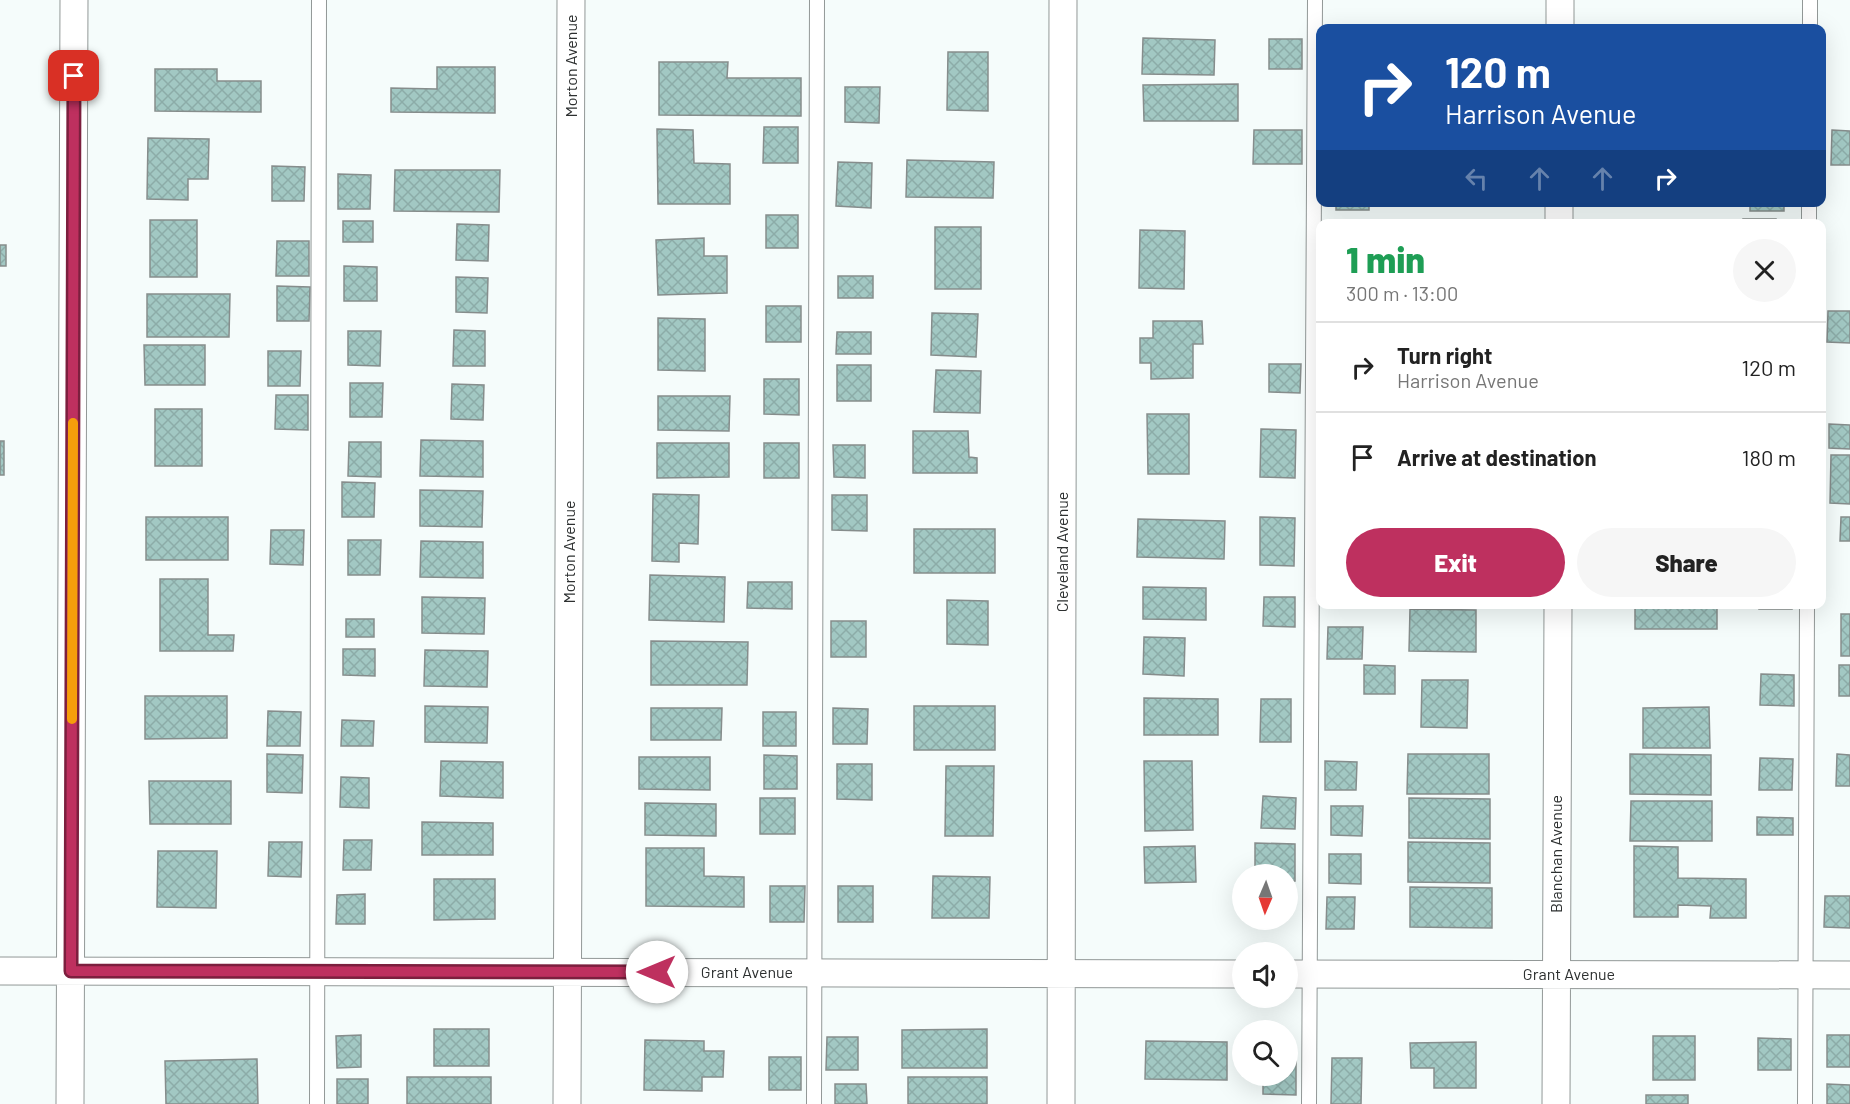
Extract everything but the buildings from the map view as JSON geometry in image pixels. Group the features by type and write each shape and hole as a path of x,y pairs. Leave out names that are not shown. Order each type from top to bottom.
{"street":[{"path":"70,1104 74,0"},
{"name":"Morton Avenue","path":"567,1104 571,0"},
{"name":"Cleveland Avenue","path":"1061,1104 1063,0"},
{"path":"1560,0 1560,24"},
{"name":"Blanchan Avenue","path":"1556,1104 1558,609"},
{"name":"Grant Avenue","path":"0,971 1232,974"},
{"name":"Grant Avenue","path":"1298,974 1850,975"}],"lane":[{"path":"317,1104 319,0"},
{"path":"814,1104 817,0"},
{"path":"1309,1104 1298,974 1314,0"},
{"path":"1810,0 1810,24"},
{"path":"1805,1104 1807,609"}],"slow traffic":[{"path":"72,719 73,423"}],"route":[{"path":"74,76 71,971 657,972"}]}
